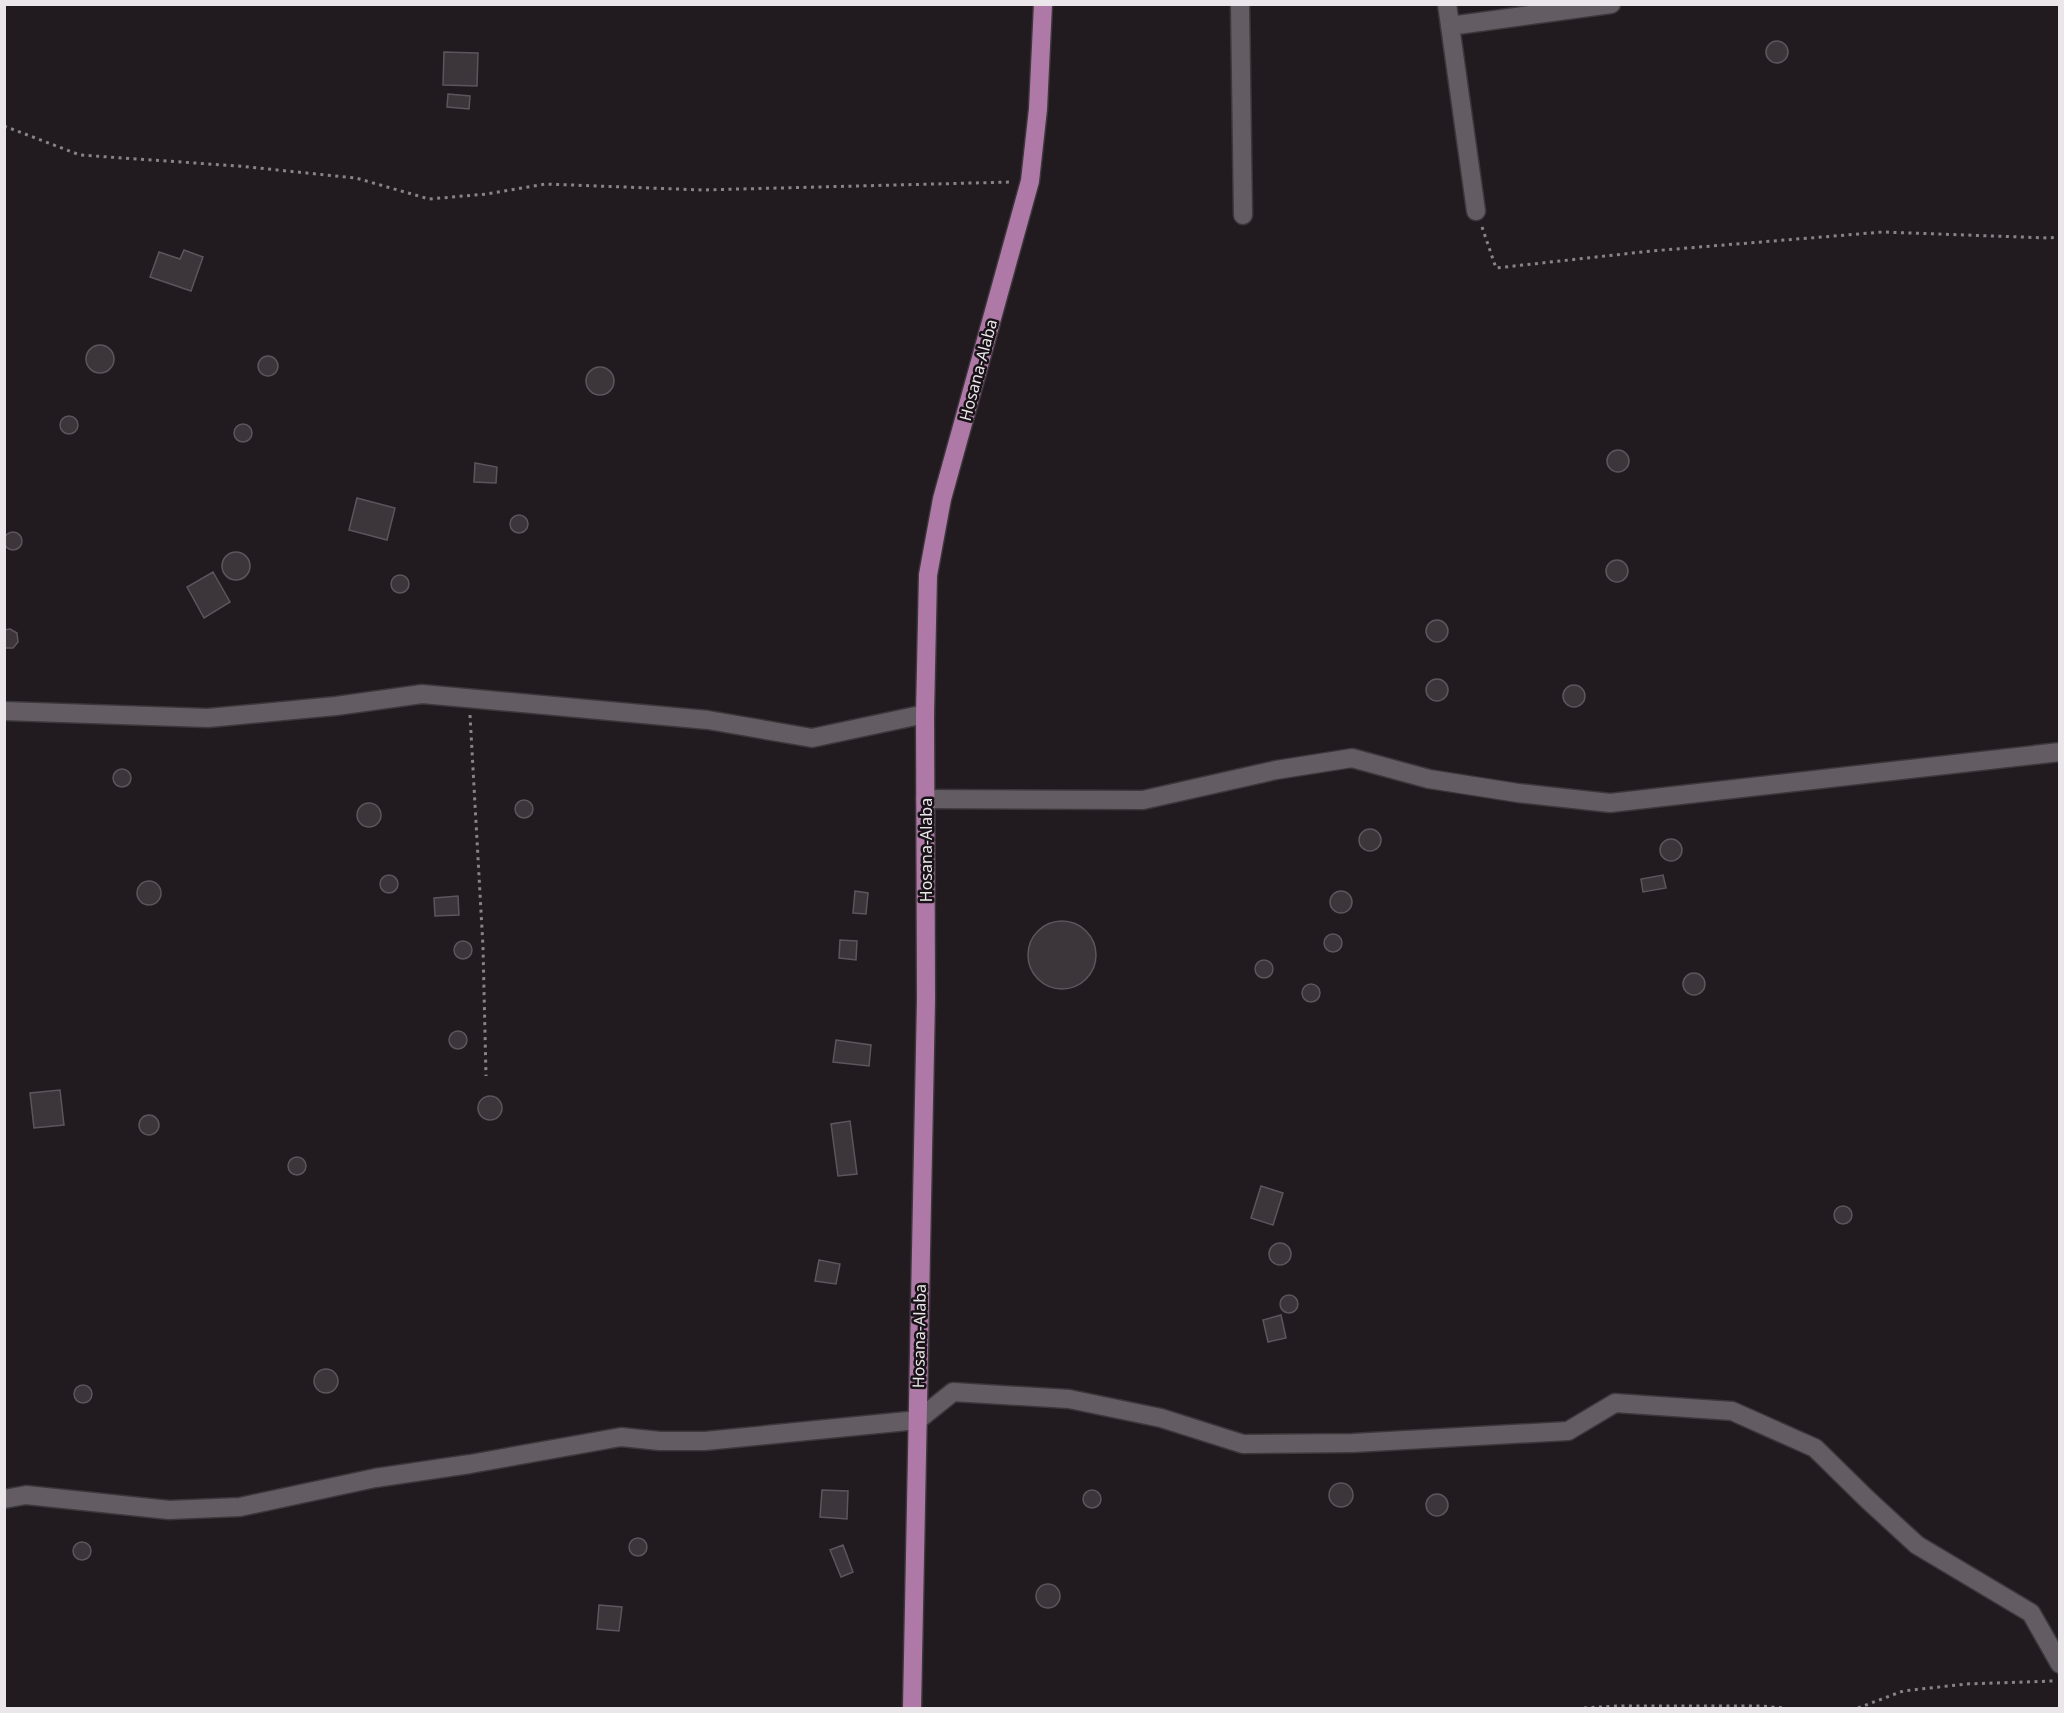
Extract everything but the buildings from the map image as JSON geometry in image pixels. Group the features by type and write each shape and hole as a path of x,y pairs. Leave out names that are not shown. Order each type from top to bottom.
{"main road":[{"name":"Hosana-Alaba","path":"912,1708 926,999 925,714 928,575 942,499 1030,181 1038,110 1043,4"}],"street":[{"path":"1240,4 1243,215"},
{"path":"1447,4 1476,211"},
{"path":"1450,26 1611,4"},
{"path":"4,711 208,718 336,706 422,694 708,720 812,738 925,714"},
{"path":"926,800 1143,800 1276,770 1352,758 1429,779 1518,793 1610,803 2060,752"},
{"path":"4,1499 26,1495 169,1510 240,1507 375,1478 470,1464 621,1437 660,1441 705,1441 918,1420 953,1392 1069,1399 1161,1418 1243,1444 1353,1443 1568,1431 1615,1403 1732,1411 1815,1448 1917,1545 2031,1613 2060,1664"}],"path":[{"path":"4,126 80,155 238,166 356,178 429,199 487,194 545,183 702,190 1030,181"},
{"path":"1476,211 1496,267 1651,251 1883,232 2060,237"},
{"path":"469,698 483,947 486,1076"},
{"path":"1858,1708 1903,1691 1966,1684 2060,1681"},
{"path":"1584,1708 1616,1706 1784,1708"}]}
